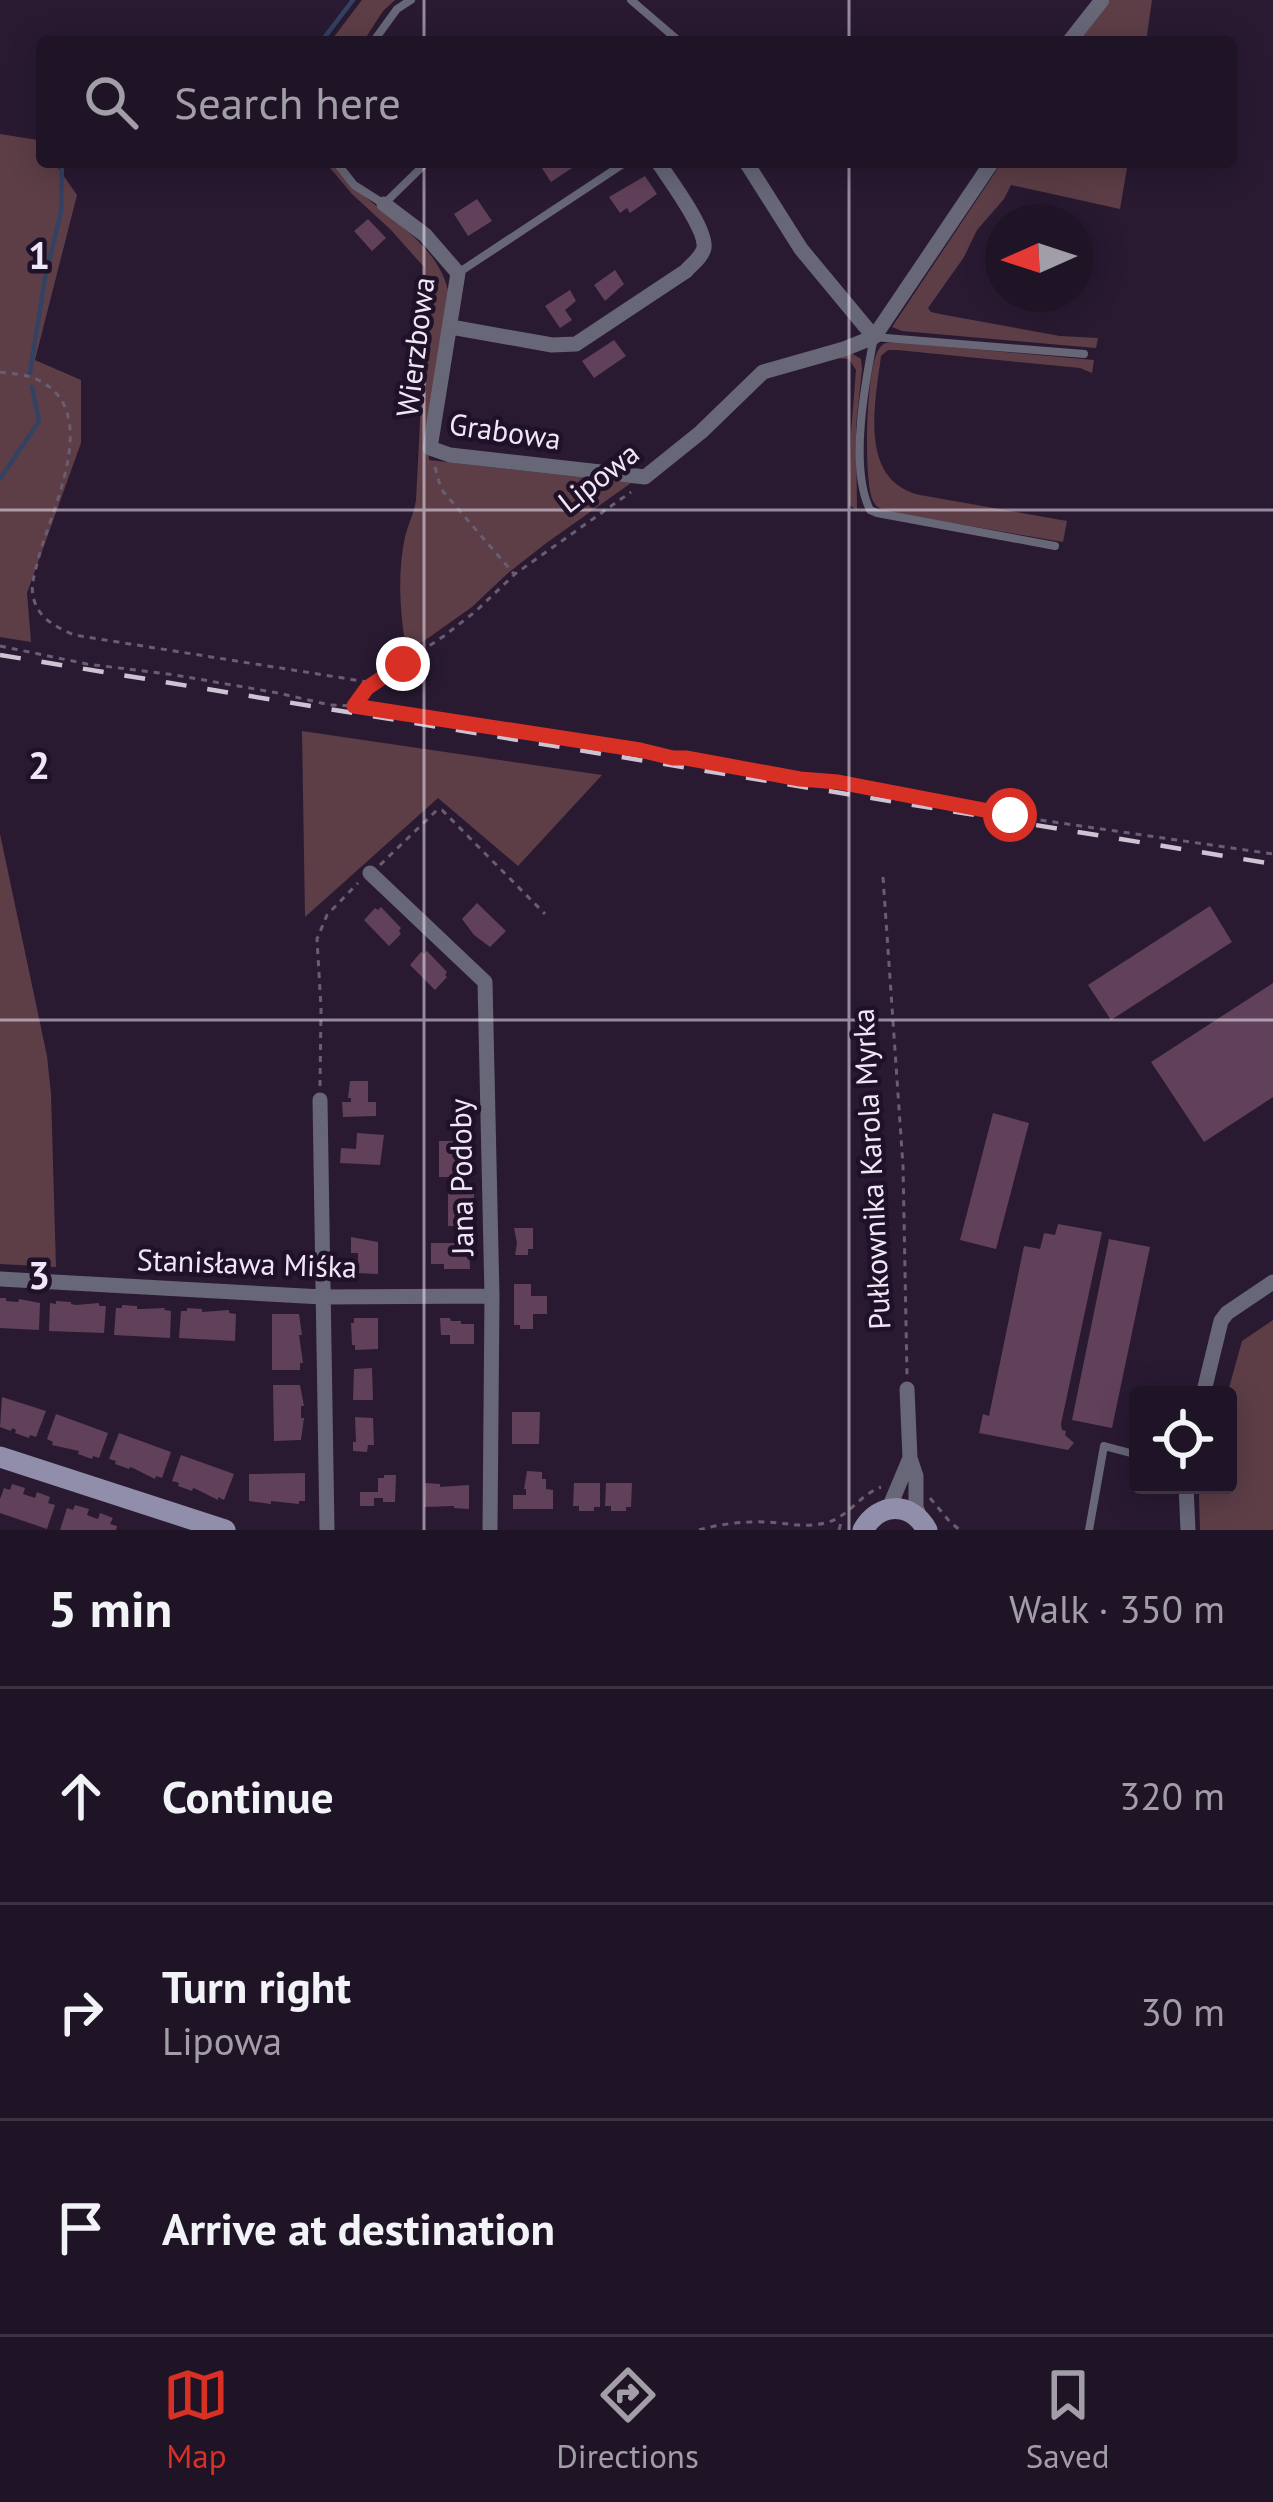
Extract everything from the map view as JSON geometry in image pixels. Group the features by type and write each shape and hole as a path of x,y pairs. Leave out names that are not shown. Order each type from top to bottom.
{"street":[{"path":"1075,36 1102,0"},
{"path":"451,328 576,344 686,271 704,248 702,232 662,168"},
{"path":"750,168 801,249 874,337 988,168"},
{"name":"Wierzbowa","path":"384,205 425,235 458,273 430,448"},
{"name":"Lipowa","path":"645,477 764,372 874,337"},
{"name":"Grabowa","path":"430,448 645,477"},
{"name":"Jana Podoby","path":"370,873 485,982 492,1296 490,1530"},
{"path":"320,1100 327,1530"},
{"name":"Stanisława Miśka","path":"0,1279 322,1297 492,1296"},
{"path":"1205,1386 1221,1321 1273,1282"},
{"path":"890,1508 916,1476 910,1458 907,1389"},
{"path":"0,1457 225,1530"},
{"path":"908,1488 926,1526"},
{"path":"1186,1494 1188,1530"},
{"path":"857,1526 890,1508 902,1508 926,1526"}],"lane":[{"path":"377,36 397,9 411,0"},
{"path":"631,0 673,36"},
{"name":"Wierzbowa","path":"341,168 354,184 384,205"},
{"path":"384,205 422,168"},
{"path":"458,273 617,168"},
{"path":"1055,546 870,510 864,495 860,442 865,383 874,337 1084,354"},
{"path":"1089,1530 1103,1446 1129,1453"}],"path":[{"path":"0,372 39,380 63,402 72,426 71,450 32,587 34,604 48,622 74,635 374,683"},
{"path":"430,448 441,489 515,574"},
{"name":"Lipowa","path":"354,706 367,688 476,611 515,574 628,496 645,477"},
{"path":"0,646 330,705 640,750 985,812 1273,854"},
{"path":"320,1100 317,939 327,914 437,810 545,914"},
{"name":"Pułkownika Karola Myrka","path":"883,877 903,1166 907,1389"},
{"path":"857,1526 862,1497 885,1486 908,1488 931,1498 957,1529"},
{"path":"698,1530 750,1522 857,1526"},
{"path":"839,1530 857,1526"}],"shaded area":[{"path":"362,0 395,0 367,36 335,36"},
{"path":"1110,0 1152,0 1147,36 1083,36"},
{"path":"0,134 36,140 36,168 58,168 77,195 35,360 81,380 81,443 27,593 31,642 0,637"},
{"path":"330,168 337,168 431,255 449,295 427,431 429,460 631,483 407,653 400,580 416,500 427,285 424,267"},
{"path":"998,168 1127,168 1120,209 1011,185 1000,204 985,204 985,221 928,308 1060,336 1098,338 1096,348 892,327"},
{"path":"895,342 1094,360 1092,373 897,350 881,356 875,438 887,474 900,487 920,495 1067,521 1063,542 888,512 876,506 868,472 871,377 879,349"},
{"path":"851,353 861,359 862,369 856,426 857,510 849,505 856,370 849,359 836,358"},
{"path":"302,731 602,775 518,866 438,798 305,917"},
{"path":"0,834 47,1056 56,1267 0,1264"},
{"path":"1273,1320 1273,1530 1200,1530 1200,1494 1237,1494 1237,1386 1230,1386 1242,1341"}],"building":[{"path":"542,168 572,168 551,182"},
{"path":"645,176 657,194 630,213 627,208 620,213 609,197"},
{"path":"477,199 492,221 468,236 454,214"},
{"path":"368,219 386,238 372,251 354,231"},
{"path":"615,270 624,284 605,301 594,285"},
{"path":"570,290 576,301 565,310 572,320 560,328 545,306"},
{"path":"614,340 626,356 594,378 582,361"},
{"path":"477,903 506,931 490,947 462,919"},
{"path":"1210,906 1232,942 1111,1020 1088,985"},
{"path":"381,907 401,928 389,946 364,920"},
{"path":"427,951 447,972 435,990 410,965"},
{"path":"1273,983 1273,1097 1204,1142 1151,1062"},
{"path":"350,1081 368,1081 368,1102 376,1102 376,1116 343,1117 342,1102 351,1102"},
{"path":"993,1113 1029,1123 996,1249 960,1240"},
{"path":"357,1133 384,1135 380,1165 340,1163 341,1148 356,1149"},
{"path":"439,1141 473,1141 474,1177 439,1177"},
{"path":"448,1192 474,1192 474,1226 448,1226"},
{"path":"1058,1224 1102,1232 1061,1424 1074,1443 1068,1450 979,1433 983,1414 989,1416 1024,1246 1040,1249 1044,1233 1055,1235"},
{"path":"514,1228 533,1228 533,1249 528,1249 528,1255 515,1255"},
{"path":"351,1237 378,1242 378,1274 358,1273 358,1253 351,1253"},
{"path":"1109,1239 1150,1247 1112,1428 1072,1420"},
{"path":"431,1243 469,1243 470,1269 431,1264"},
{"path":"514,1284 531,1284 531,1296 547,1296 547,1314 533,1314 533,1329 514,1325"},
{"path":"0,1298 40,1303 39,1330 0,1328"},
{"path":"50,1303 106,1306 104,1333 49,1331"},
{"path":"116,1308 171,1311 170,1338 114,1335"},
{"path":"181,1311 236,1314 235,1341 179,1338"},
{"path":"272,1314 299,1314 300,1370 272,1370"},
{"path":"354,1318 378,1318 378,1349 355,1350"},
{"path":"440,1318 474,1324 474,1344 450,1344 450,1335 441,1335"},
{"path":"372,1368 373,1400 353,1400 354,1369"},
{"path":"273,1385 300,1385 304,1406 301,1440 274,1441"},
{"path":"2,1397 46,1411 36,1437 0,1427"},
{"path":"512,1412 540,1412 539,1444 512,1444"},
{"path":"56,1414 108,1433 99,1458 52,1445 47,1439"},
{"path":"355,1417 373,1418 374,1445 368,1445 367,1452 353,1451"},
{"path":"119,1433 171,1452 162,1478 109,1459"},
{"path":"181,1455 234,1474 224,1500 172,1481"},
{"path":"527,1471 542,1472 546,1489 553,1490 553,1509 513,1509 513,1495 526,1495"},
{"path":"305,1473 305,1501 299,1504 249,1501 249,1474"},
{"path":"396,1475 395,1502 374,1498 374,1506 360,1506 360,1492 378,1492 378,1478"},
{"path":"425,1483 469,1485 469,1509 424,1507"},
{"path":"574,1483 600,1483 600,1507 579,1511 579,1506 573,1506"},
{"path":"606,1483 632,1483 631,1507 611,1511 611,1506 605,1506"},
{"path":"12,1484 25,1488 23,1494 50,1497 48,1503 55,1505 47,1529 0,1513 4,1488 10,1490"},
{"path":"75,1505 89,1509 87,1515 92,1517 98,1519 100,1513 113,1518 110,1524 116,1530 60,1530 67,1508 73,1510"}],"waterway":[{"path":"326,36 353,0"},
{"path":"30,373 61,212 62,168"},
{"path":"0,479 39,421 32,387"}],"railway":[{"path":"0,655 1273,864"}],"route":[{"path":"403,664 367,688 354,706 838,782 1010,815"}]}
